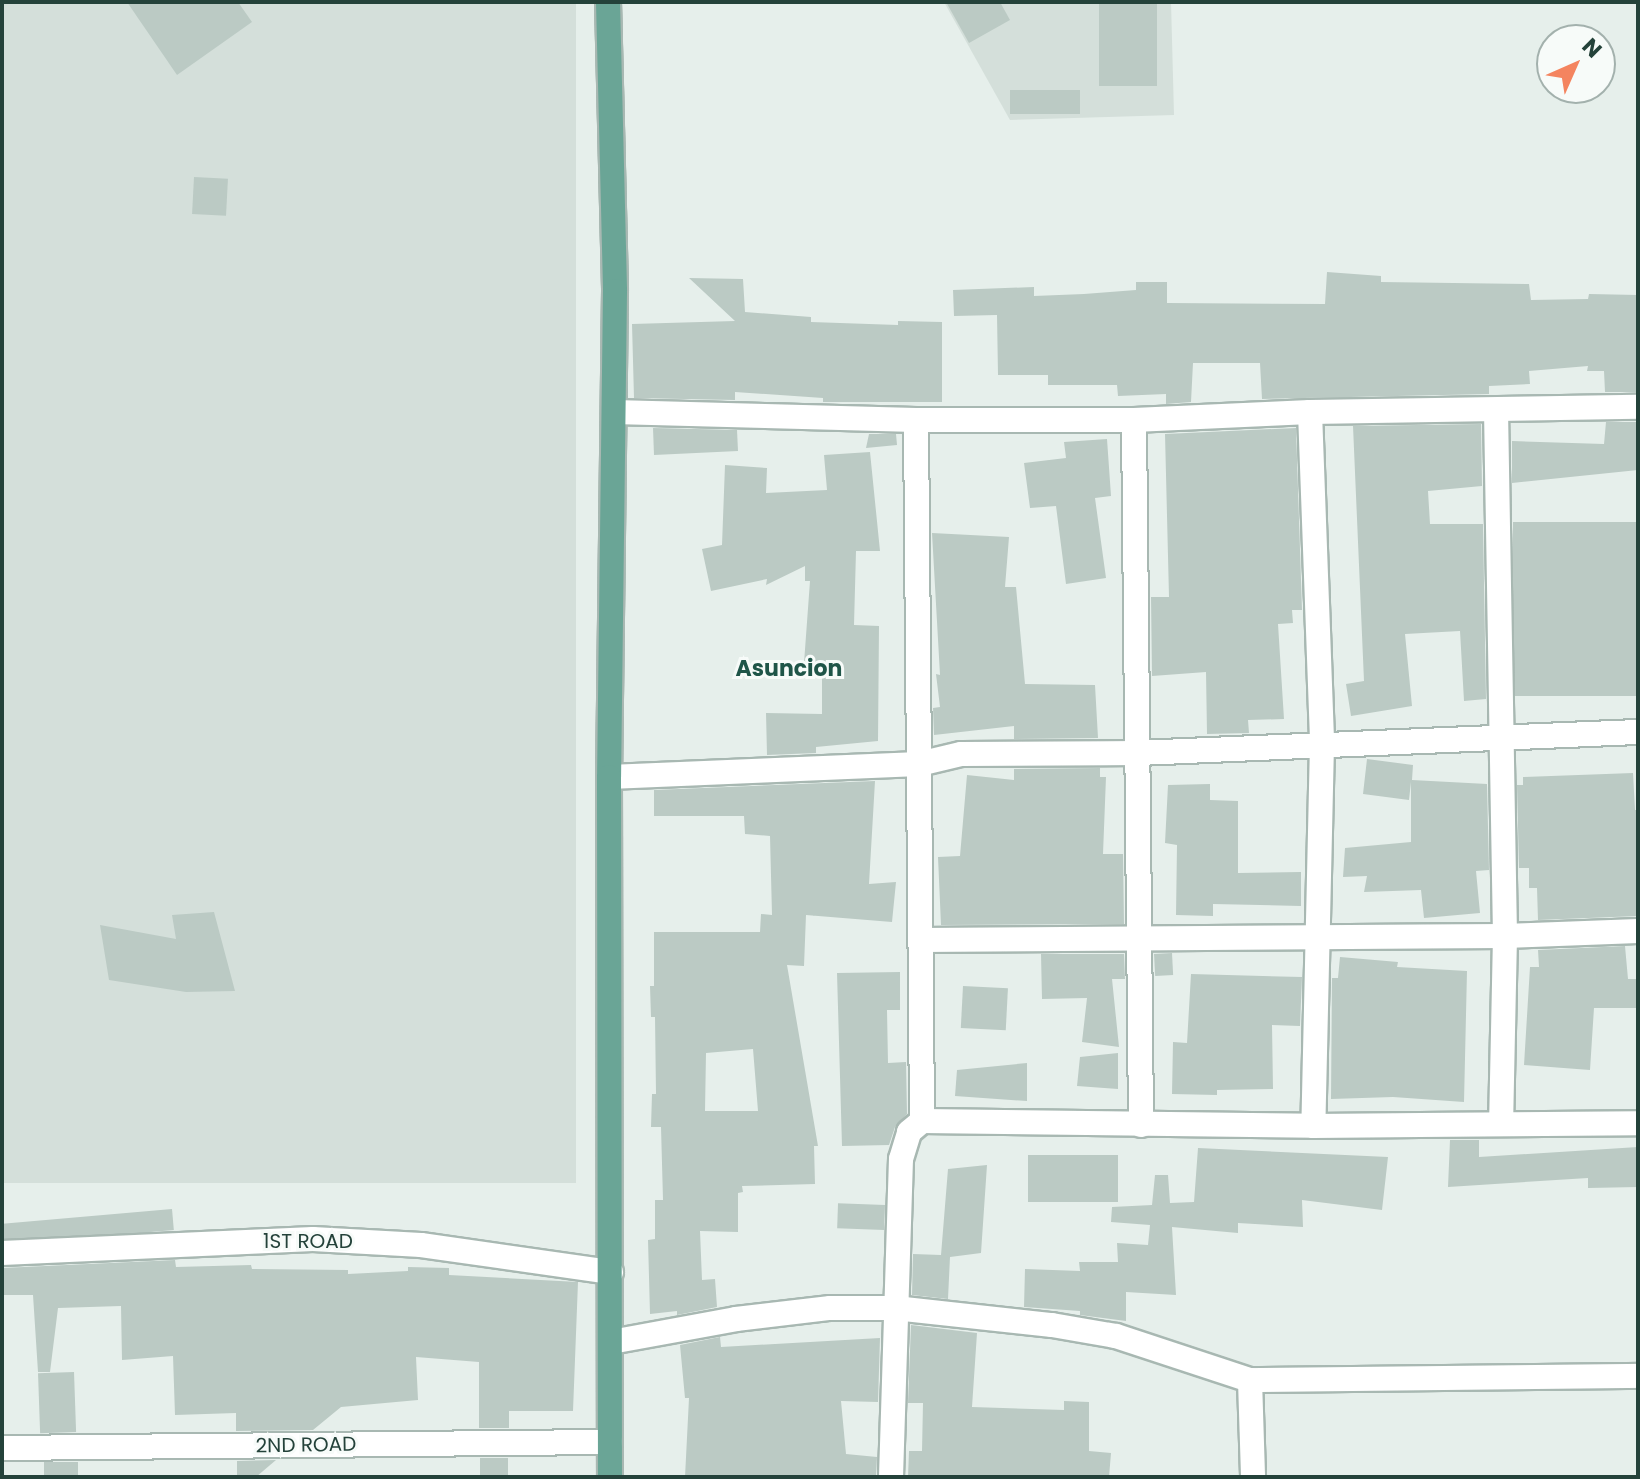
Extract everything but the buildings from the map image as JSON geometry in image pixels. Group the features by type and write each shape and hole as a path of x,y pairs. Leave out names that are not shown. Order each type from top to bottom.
{"main road":[{"path":"608,2 615,291 609,777 610,1477"}],"street":[{"path":"614,412 916,420 1134,420 1310,412 1638,407"},
{"path":"1496,410 1505,936 1501,1124"},
{"path":"1310,412 1322,744 1320,938 1313,1126"},
{"path":"916,420 922,1121"},
{"path":"1134,420 1141,1125"},
{"path":"609,777 919,764 961,754 1138,753 1638,732"},
{"path":"921,940 1505,936 1638,931"},
{"path":"891,1477 901,1159 909,1132 922,1121 1313,1126 1638,1123"},
{"name":"1ST ROAD","path":"2,1253 313,1239 421,1245 611,1272"},
{"path":"611,1342 788,1311 895,1308 1052,1325 1116,1336 1250,1380 1638,1376"},
{"path":"1250,1380 1253,1477"},
{"name":"2ND ROAD","path":"2,1448 610,1442"}],"shaded area":[{"path":"2,2 576,2 576,1183 2,1183"},
{"path":"944,2 1171,2 1174,115 1010,120"}],"district":[{"name":"Asuncion","path":"789,669"}]}
